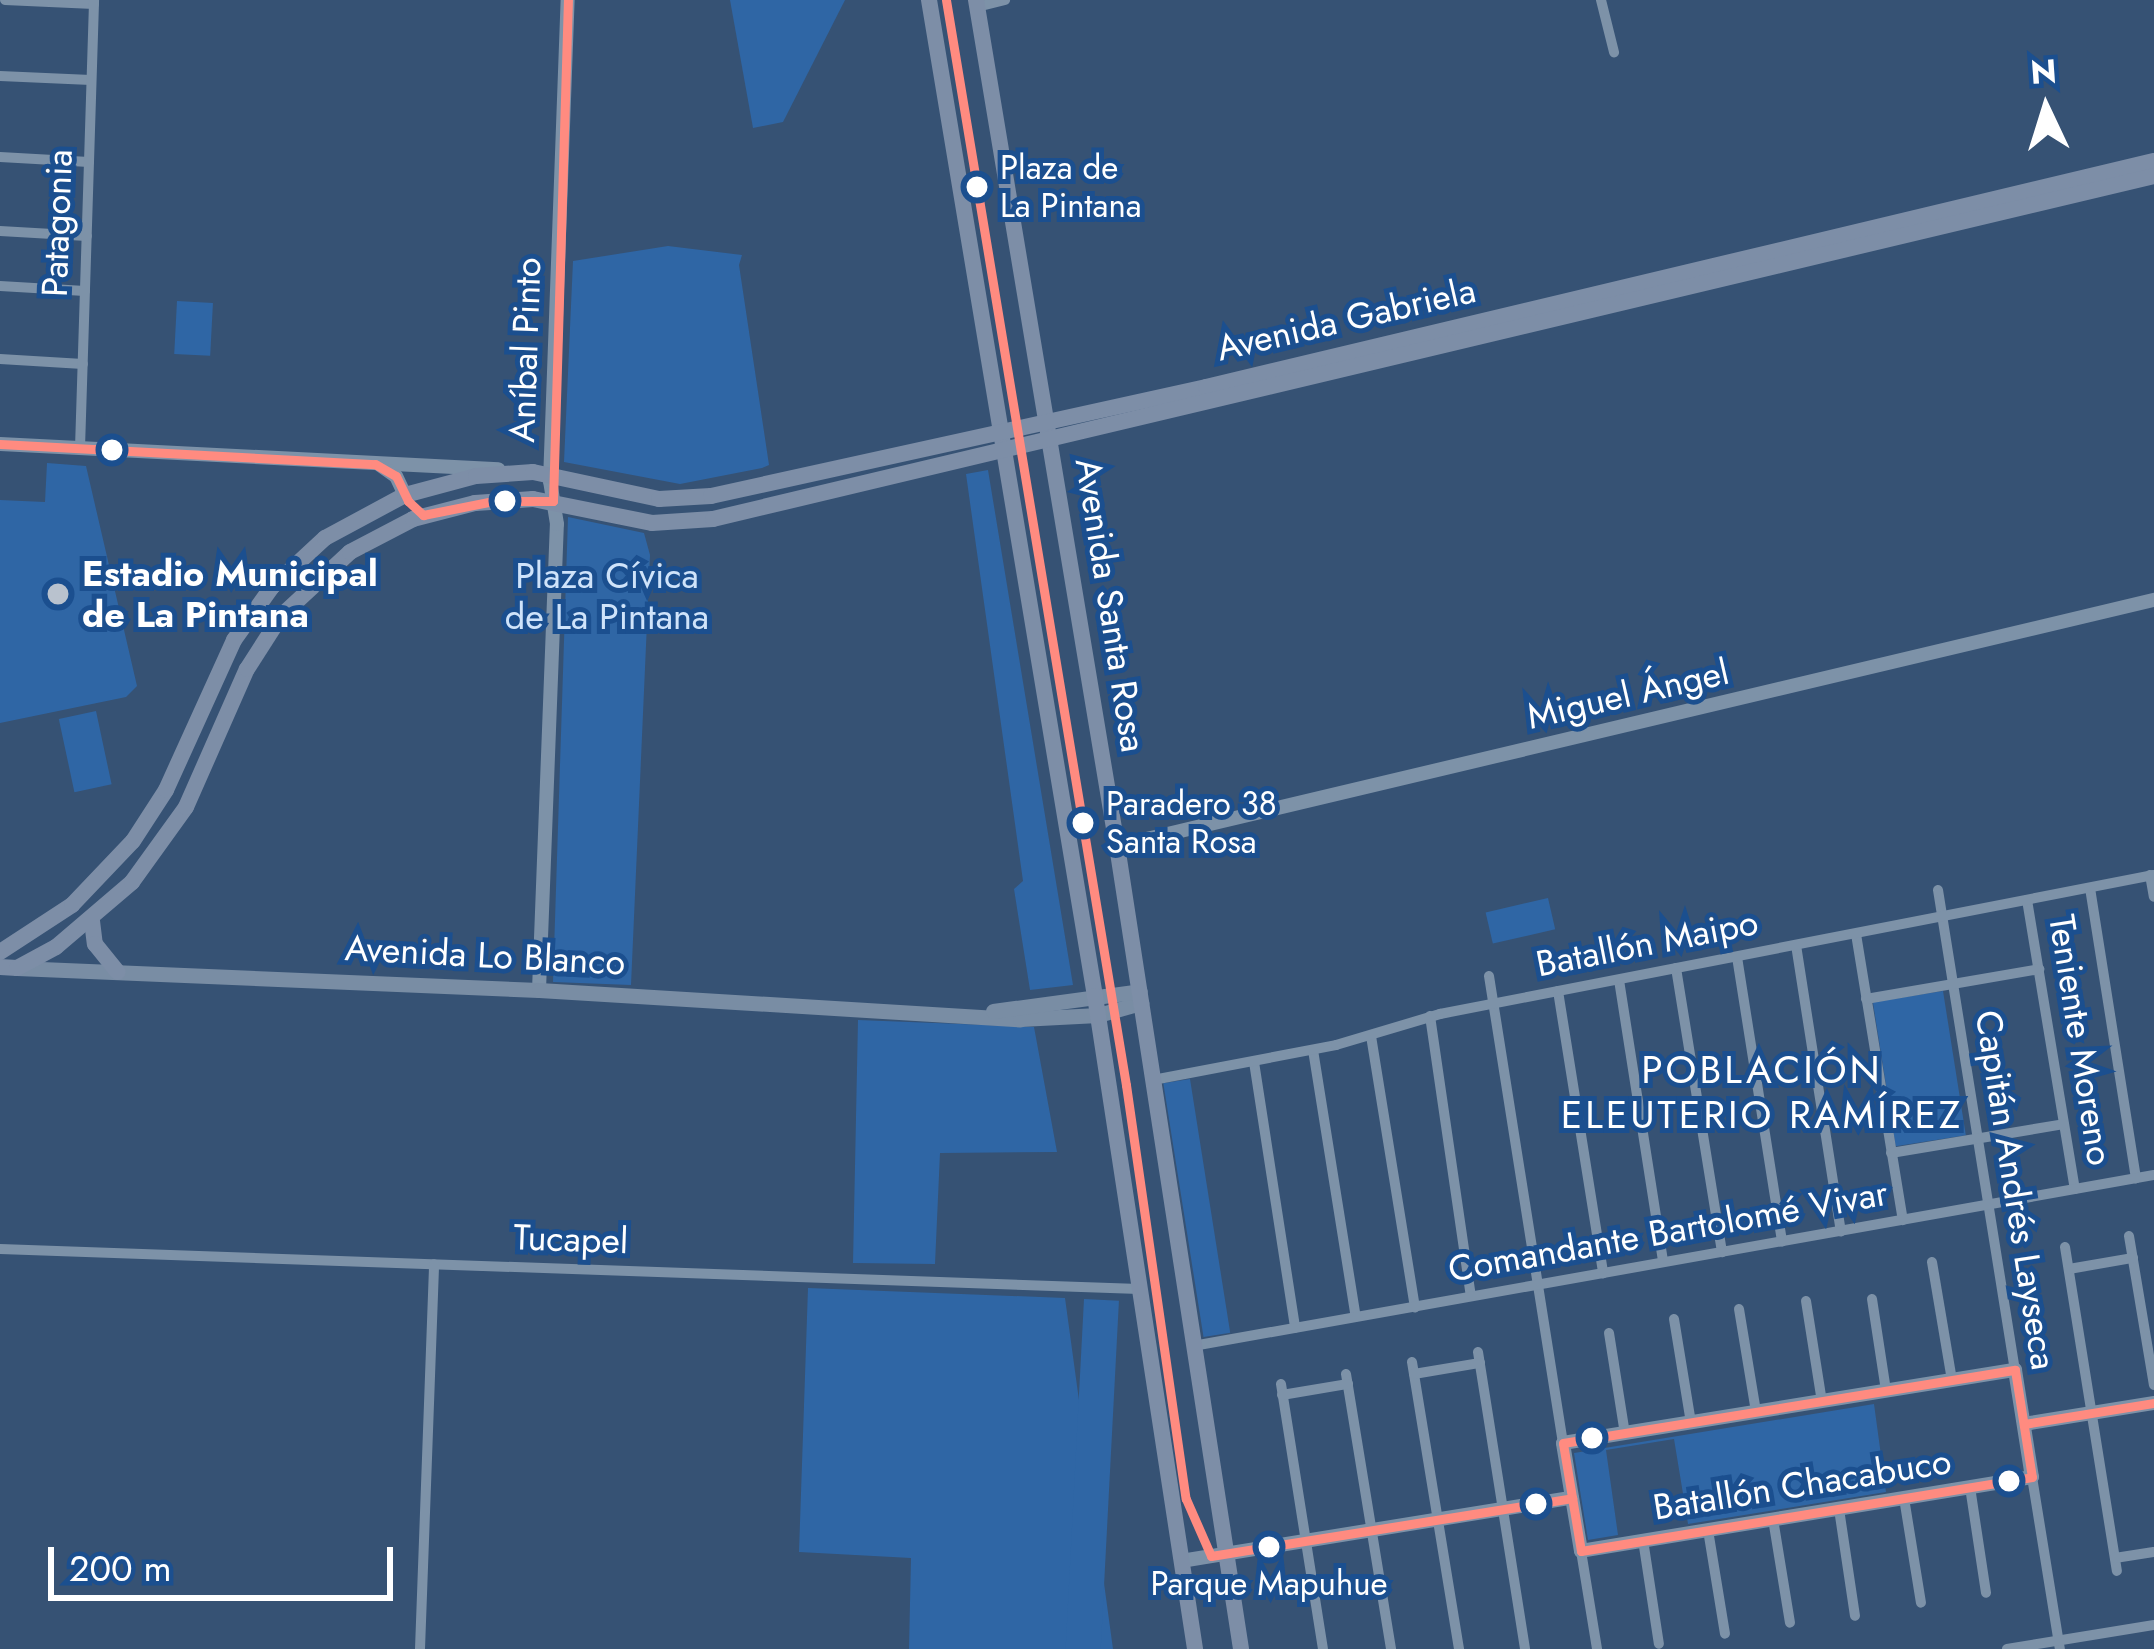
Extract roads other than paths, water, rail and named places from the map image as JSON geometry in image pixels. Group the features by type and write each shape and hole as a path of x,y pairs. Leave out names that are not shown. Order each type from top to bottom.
{"main road":[{"path":"929,0 1096,1005 1195,1649"},
{"name":"Avenida Santa Rosa","path":"976,3 1154,1080 1219,1555 1241,1649"},
{"name":"Avenida Gabriela","path":"0,952 88,892 133,841 166,790 234,640 272,587 325,538 405,495 514,472 550,474 659,499 692,500 2154,161"},
{"name":"Avenida Gabriela","path":"8,968 92,921 161,846 258,650 293,602 350,551 424,515 494,501 553,501 652,523 682,523 1005,451 2154,176"},
{"path":"405,495 424,515"},
{"path":"195,723 220,733"},
{"path":"92,921 95,944 118,972"},
{"name":"Avenida Lo Blanco","path":"8,968 967,1014 1041,1011 1141,997"}],"street":[{"path":"5,0 94,2"},
{"name":"Aníbal Pinto","path":"538,990 557,524 550,474 568,0"},
{"path":"976,3 1005,0"},
{"path":"1601,0 1614,52"},
{"name":"Patagonia","path":"80,448 94,2"},
{"path":"0,76 91,80"},
{"path":"0,157 89,162"},
{"path":"0,231 87,236"},
{"path":"0,286 85,291"},
{"path":"0,359 83,364"},
{"path":"0,444 514,472"},
{"path":"375,464 391,471 405,495"},
{"name":"Miguel Ángel","path":"1117,846 2154,600"},
{"path":"2152,875 2154,898"},
{"name":"Batallón Maipo","path":"1154,1080 1313,1050 1430,1016 2152,875"},
{"path":"2090,888 2136,1178"},
{"name":"Capitán Andrés Layseca","path":"1938,890 2060,1645"},
{"name":"Teniente Moreno","path":"2027,900 2074,1189"},
{"path":"1856,934 1903,1220"},
{"path":"1796,945 1841,1231"},
{"path":"1737,957 1781,1241"},
{"path":"1676,968 1723,1252"},
{"path":"1866,999 2039,969"},
{"path":"1489,976 1597,1649"},
{"path":"1618,980 1663,1262"},
{"path":"1558,991 1603,1273"},
{"path":"1430,1016 1472,1297"},
{"path":"1371,1036 1415,1306"},
{"path":"1313,1050 1356,1317"},
{"path":"1254,1061 1295,1328"},
{"path":"1892,1153 2064,1124"},
{"name":"Comandante Bartolomé Vivar","path":"1193,1346 2154,1175"},
{"path":"2129,1236 2154,1385"},
{"path":"2065,1247 2116,1564 2154,1552"},
{"name":"Tucapel","path":"0,1249 1139,1288"},
{"path":"2069,1269 2133,1258"},
{"path":"1932,1262 1952,1380"},
{"path":"420,1649 434,1264"},
{"path":"1872,1299 1886,1391"},
{"path":"1805,1300 1822,1402"},
{"path":"1739,1309 1756,1412"},
{"path":"1674,1319 1690,1423"},
{"path":"1609,1333 1624,1434"},
{"path":"1459,1649 1413,1368 1479,1358 1526,1649"},
{"path":"1563,1444 2015,1370"},
{"path":"1323,1649 1281,1389 1347,1379 1391,1649"},
{"path":"2024,1424 2154,1402"},
{"name":"Batallón Chacabuco","path":"1581,1551 2032,1477"},
{"path":"1970,1487 1987,1593"},
{"path":"1181,1561 1572,1498"},
{"path":"1904,1498 1921,1603"},
{"path":"1839,1509 1855,1616"},
{"path":"1774,1519 1790,1623"},
{"path":"1708,1530 1725,1634"},
{"path":"1643,1540 1659,1644"},
{"path":"2007,1649 2060,1645 2154,1625"}],"place":[{"name":"Plaza de La Pintana","path":"977,187"},
{"name":"Estadio Municipal de La Pintana","path":"58,594"},
{"name":"Paradero 38 Santa Rosa","path":"1083,823"},
{"name":"Parque Mapuhue","path":"1269,1547"}],"district":[{"name":"POBLACIÓN ELEUTERIO RAMÍREZ","path":"1762,1094"}],"park label":[{"name":"Plaza Cívica de La Pintana","path":"607,596"}]}
